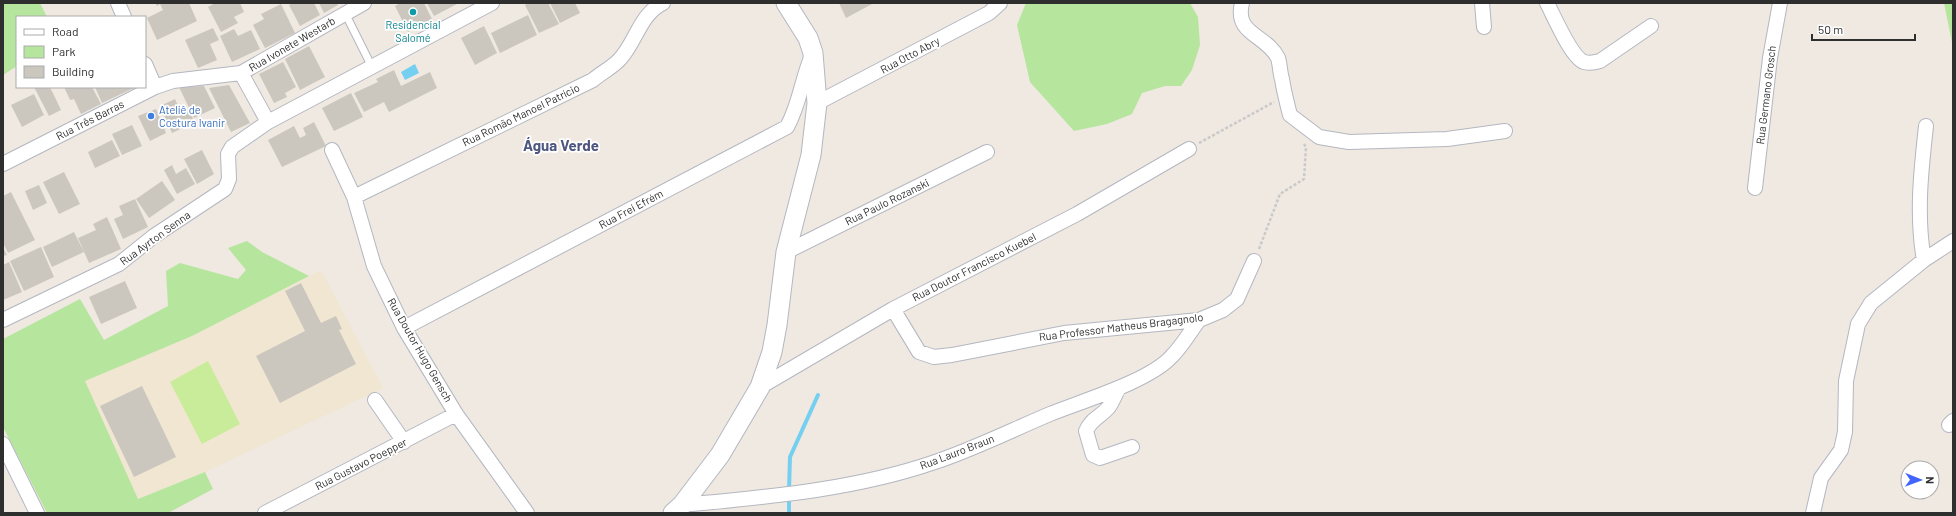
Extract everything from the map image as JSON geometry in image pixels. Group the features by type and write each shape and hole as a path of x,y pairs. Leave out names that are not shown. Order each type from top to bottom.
{"main road":[{"path":"677,509 720,455 760,386 772,352 777,325 786,252 811,155 817,104 813,53 808,38 786,3"}],"street":[{"path":"118,3 124,16"},
{"name":"Rua Ivonete Westarb","path":"241,73 364,3"},
{"name":"Rua Ayrton Senna","path":"3,320 119,264 154,236 225,189 229,179 228,154 232,147 268,122 492,3"},
{"name":"Rua Romão Manoel Patrício","path":"354,197 592,80 620,59 644,20 656,6 663,3"},
{"name":"Rua Otto Abry","path":"817,104 989,13 1000,3"},
{"path":"1242,3 1240,12 1242,23 1254,35 1266,42 1278,58 1284,95 1290,115 1319,138 1349,142 1447,139 1506,131"},
{"path":"1482,3 1484,27"},
{"path":"1547,3 1575,55 1583,62 1590,63 1600,61 1651,26"},
{"name":"Rua Germano Grosch","path":"1755,188 1770,58 1780,3"},
{"name":"Rua Frei Efrém","path":"404,328 787,127 794,116 804,72 813,53"},
{"path":"146,66 155,87"},
{"path":"241,73 268,122"},
{"name":"Rua Três Barras","path":"3,164 155,87 173,80 241,73"},
{"path":"1924,260 1920,237 1920,183 1926,126"},
{"name":"Rua Doutor Francisco Kuebel","path":"760,386 893,309 1077,214 1189,148"},
{"name":"Rua Doutor Hugo Gensch","path":"332,150 354,197 374,266 404,328 456,414 528,513"},
{"name":"Rua Paulo Rozanski","path":"786,252 988,152"},
{"path":"1814,512 1821,478 1842,450 1845,432 1846,381 1858,324 1871,303 1924,260 1953,241"},
{"name":"Rua Professor Matheus Bragagnolo","path":"893,309 919,352 934,356 952,355 1064,333 1199,320 1223,310 1237,299 1254,261"},
{"name":"Rua Lauro Braun","path":"677,509 823,488 882,477 935,462 1051,414 1119,388 1152,372 1172,357 1199,320"},
{"path":"1119,388 1110,406 1090,421 1086,431 1093,455 1100,458 1132,447"},
{"path":"375,400 404,442"},
{"name":"Rua Gustavo Poepper","path":"266,513 456,414"},
{"path":"3,444 37,513"}],"lane":[{"path":"346,13 372,67"}],"path":[{"path":"1189,148 1284,95"},
{"path":"1254,261 1280,194 1304,179 1306,147 1301,141"}],"shaded area":[{"path":"321,270 383,388 205,472 138,499 84,381 192,336"}],"green space":[{"path":"3,3 40,3 46,16 16,16 16,67 3,75"},
{"path":"1026,3 1190,3 1198,17 1200,45 1192,70 1181,86 1165,86 1142,93 1132,114 1107,124 1074,131 1030,82 1017,25"},
{"path":"1944,3 1953,3 1953,47"},
{"path":"247,241 262,252 309,276 192,336 85,381 138,499 205,472 213,489 168,513 47,513 3,427 3,339 80,299 104,340 168,306 166,271 180,263 238,279 246,270 228,248"},
{"path":"208,361 240,424 202,444 170,382"}],"water":[{"path":"415,64 419,73 405,80 401,72"}],"building":[{"path":"155,3 189,3 197,21 157,40 147,18 163,10 160,4 157,6"},
{"path":"215,3 240,3 244,12 234,17 238,23 221,32 208,7"},
{"path":"292,3 314,3 320,15 300,26 289,5"},
{"path":"319,3 337,3 338,5 324,13"},
{"name":"Residencial Salomé","path":"400,3 424,3 432,19 408,32 395,6"},
{"path":"427,3 459,3 434,16"},
{"path":"528,3 548,3 559,24 539,33 525,5"},
{"path":"550,3 575,3 580,13 560,23"},
{"path":"839,3 874,3 846,18"},
{"path":"281,4 295,33 265,48 253,25 264,19 261,14"},
{"path":"528,15 537,35 500,53 491,33"},
{"path":"484,26 497,53 475,65 461,38"},
{"path":"213,28 219,40 210,44 217,60 198,68 185,40"},
{"path":"234,29 238,36 251,30 260,49 232,62 220,36"},
{"path":"309,46 325,77 300,90 285,59"},
{"path":"283,62 296,87 285,93 287,97 274,103 259,74"},
{"path":"394,70 401,86 430,72 437,88 389,112 384,102 364,112 354,93 378,82 376,79"},
{"path":"229,85 250,123 231,132 209,88"},
{"path":"204,86 215,108 194,118 179,87"},
{"path":"35,88 50,88 61,110 49,116"},
{"path":"64,88 93,88 101,104 81,114 74,99 70,100"},
{"path":"95,88 134,88 102,103"},
{"path":"351,93 363,117 334,131 322,108"},
{"path":"34,94 44,115 22,127 11,105"},
{"path":"175,99 182,114 189,111 193,119 186,122 187,126 172,133 160,106"},
{"path":"156,109 166,133 150,141 138,116"},
{"path":"314,122 326,146 282,167 268,140 294,126 300,138 306,135 303,128"},
{"path":"132,125 142,146 122,155 112,134"},
{"path":"112,140 120,156 95,168 88,152"},
{"path":"202,150 214,174 197,184 184,159"},
{"path":"172,165 176,174 186,168 195,184 177,194 164,170"},
{"path":"64,172 80,204 59,214 43,182"},
{"path":"162,181 175,200 149,218 136,199"},
{"path":"39,185 47,203 33,210 25,191"},
{"path":"11,192 35,240 8,253 3,243 3,196"},
{"path":"135,199 148,227 123,239 114,219 123,215 119,206"},
{"path":"107,217 121,249 89,263 78,238 96,230 93,224"},
{"path":"74,232 84,252 52,267 43,247"},
{"path":"3,247 7,255 3,256"},
{"path":"41,247 54,277 24,291 10,261"},
{"path":"9,262 22,292 3,300 3,265"},
{"path":"125,281 137,308 101,324 89,297"},
{"path":"301,283 321,323 336,316 342,329 339,330 356,364 280,403 256,356 305,331 285,291"},
{"path":"142,386 176,457 134,477 100,406"}],"waterway":[{"path":"789,490 790,457 818,395"},
{"path":"789,497 789,513"}],"place":[{"name":"Residencial Salomé","path":"413,12"},
{"name":"Ateliê de Costura Ivanir","path":"151,116"}],"district":[{"name":"Água Verde","path":"561,146"}]}
